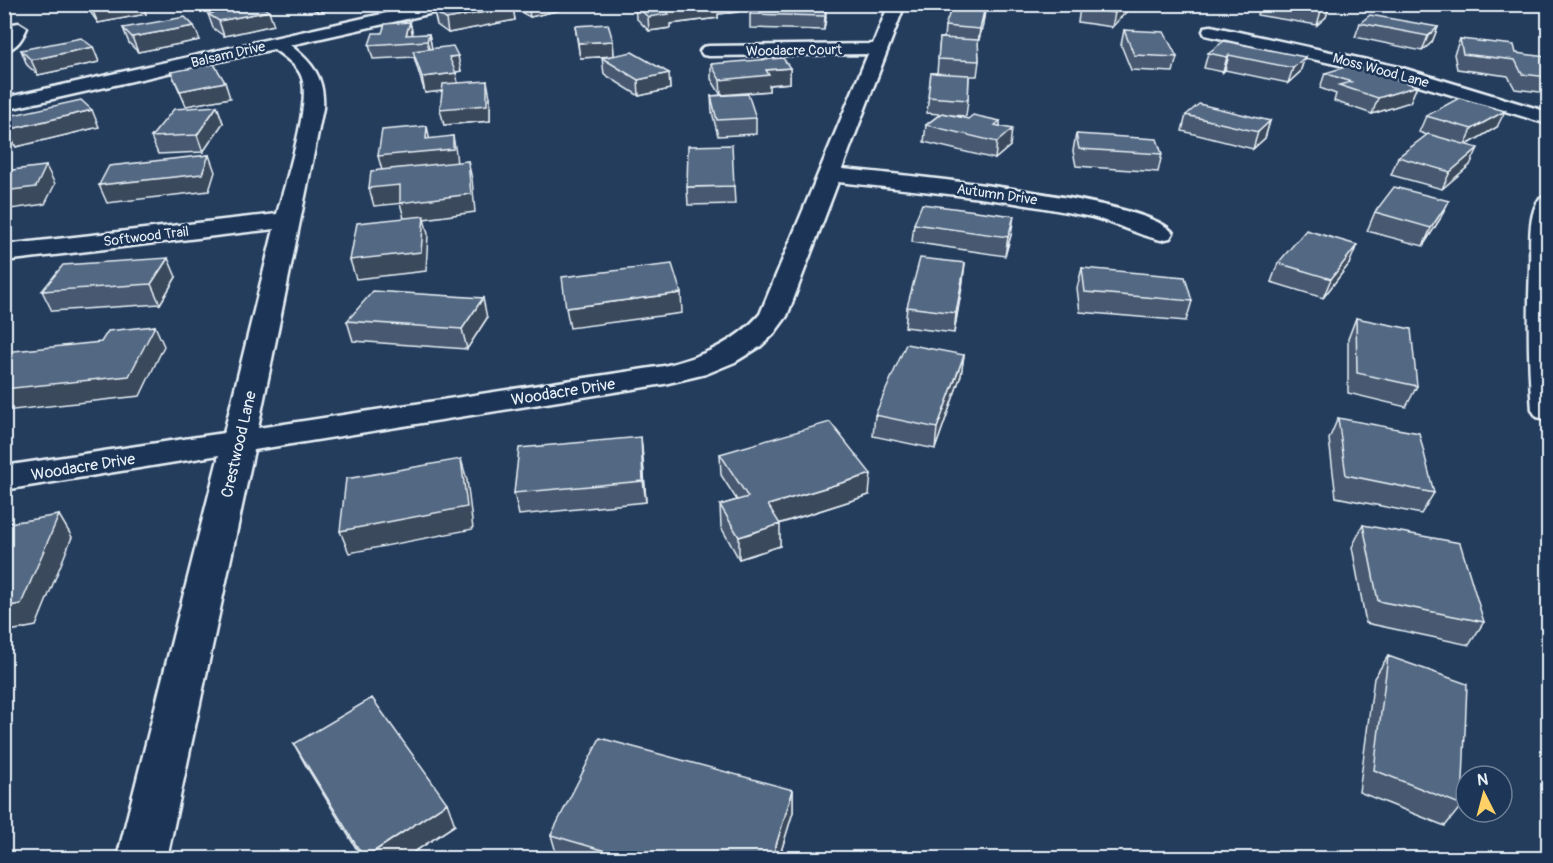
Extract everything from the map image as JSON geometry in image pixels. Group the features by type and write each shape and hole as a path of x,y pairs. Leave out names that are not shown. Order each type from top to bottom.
{"street":[{"name":"Balsam Drive","path":"4,104 451,4"},
{"name":"Woodacre Drive","path":"4,477 664,375 705,365 724,357 753,339 773,316 897,4"},
{"path":"4,46 13,40 19,28"},
{"name":"Moss Wood Lane","path":"1210,31 1393,71 1548,118"},
{"name":"Crestwood Lane","path":"142,858 239,442 313,108 314,83 305,66 277,43"},
{"name":"Woodacre Court","path":"709,51 879,49"},
{"name":"Autumn Drive","path":"830,175 954,188 1084,208 1125,218 1161,233"},
{"path":"1548,203 1544,225 1542,352 1548,410"},
{"name":"Softwood Trail","path":"4,253 288,220"}],"building":[{"path":"89,4 118,4 92,9"},
{"path":"258,4 269,11 219,21 208,14"},
{"path":"472,4 509,4 513,7 446,19 434,12"},
{"path":"712,4 665,10 669,14 648,17 635,5"},
{"path":"753,4 826,6 825,16 750,14"},
{"path":"1084,4 1123,4 1115,13 1080,8"},
{"path":"1282,4 1329,4 1321,11"},
{"path":"951,9 984,11 980,29 945,26"},
{"path":"1370,15 1438,27 1428,36 1360,23"},
{"path":"185,17 194,26 132,37 123,28"},
{"path":"410,22 406,35 429,34 427,41 369,45 373,33 382,33 385,24"},
{"path":"608,24 613,41 578,43 575,26"},
{"path":"1124,30 1164,32 1177,57 1134,55"},
{"path":"81,38 93,47 31,60 21,50"},
{"path":"940,38 978,40 979,61 938,59"},
{"path":"1460,39 1514,45 1516,53 1546,57 1548,77 1522,74 1515,60 1463,54"},
{"path":"1224,41 1305,57 1293,68 1208,53"},
{"path":"453,46 458,56 449,57 456,73 422,77 413,51"},
{"path":"632,52 669,73 638,80 602,58"},
{"path":"783,58 790,68 766,70 769,75 720,80 711,64"},
{"path":"214,64 225,82 180,91 171,72"},
{"path":"1352,65 1417,86 1378,98 1339,85 1351,82 1325,73"},
{"path":"931,73 969,75 968,100 928,97"},
{"path":"487,81 487,105 440,109 443,84"},
{"path":"748,94 756,118 717,120 711,96"},
{"path":"1459,98 1505,111 1472,129 1426,116"},
{"path":"81,100 92,110 7,130 4,127 4,117"},
{"path":"1199,104 1270,121 1258,132 1186,115"},
{"path":"217,106 197,135 151,137 174,109"},
{"path":"942,113 968,119 973,115 1000,121 995,125 1012,129 997,142 926,125"},
{"path":"427,126 426,139 453,136 453,149 378,156 382,130"},
{"path":"1076,134 1157,139 1162,154 1079,149"},
{"path":"1428,134 1478,148 1450,172 1398,157"},
{"path":"732,145 734,186 687,187 688,146"},
{"path":"209,155 202,174 99,185 109,166"},
{"path":"468,161 471,194 400,203 400,185 369,188 371,171"},
{"path":"46,166 36,187 4,191 4,171"},
{"path":"1394,187 1449,201 1431,228 1375,212"},
{"path":"922,204 1014,216 1008,237 914,224"},
{"path":"424,216 421,252 350,260 357,223"},
{"path":"1306,230 1357,245 1331,279 1278,263"},
{"path":"168,258 151,284 42,291 63,265"},
{"path":"920,258 965,263 956,313 907,307"},
{"path":"672,264 681,293 566,308 562,277"},
{"path":"1082,268 1185,277 1192,301 1085,292"},
{"path":"373,291 483,298 462,329 347,321"},
{"path":"1356,318 1411,329 1417,386 1357,373"},
{"path":"155,326 129,376 4,389 4,352 101,342 108,331"},
{"path":"906,344 964,355 937,428 875,415"},
{"path":"1338,418 1419,433 1434,493 1346,475"},
{"path":"830,422 871,474 768,505 780,524 739,537 720,505 748,497 720,454"},
{"path":"641,437 643,481 514,493 519,448"},
{"path":"461,459 467,507 340,531 346,479"},
{"path":"59,515 21,604 4,607 4,524"},
{"path":"1363,525 1460,543 1484,622 1378,601"},
{"path":"1388,656 1467,684 1464,764 1454,764 1454,802 1374,770"},
{"path":"372,698 447,803 364,858 294,744"},
{"path":"600,738 793,790 772,858 629,858 551,835"}]}
